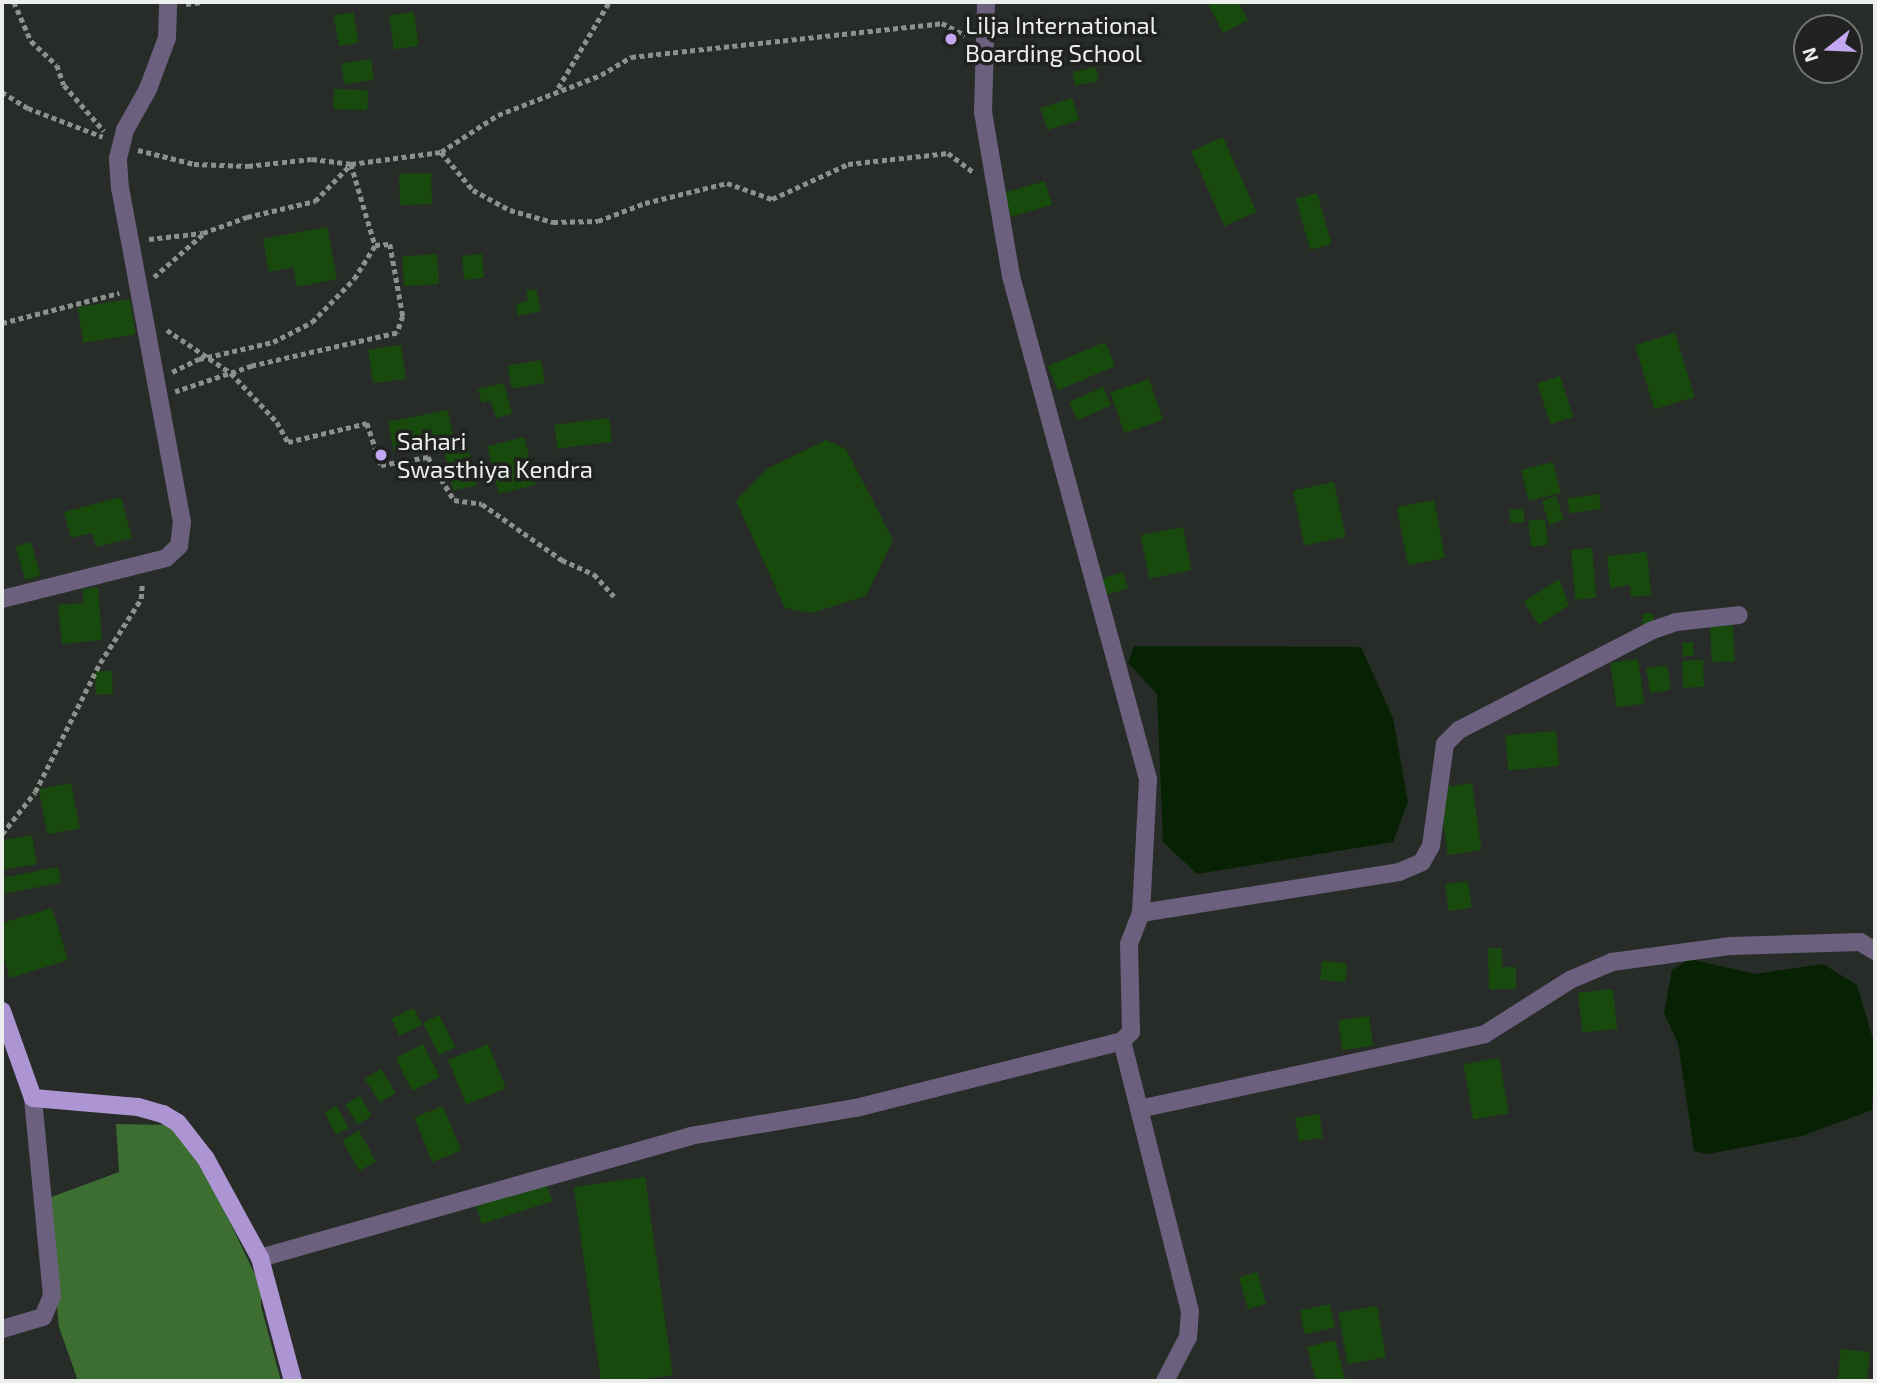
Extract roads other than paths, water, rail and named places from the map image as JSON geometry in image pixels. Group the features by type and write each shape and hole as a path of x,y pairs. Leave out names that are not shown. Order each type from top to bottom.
{"main road":[{"path":"2,1011 33,1098 138,1107 178,1123 206,1159 260,1258 293,1381"}],"street":[{"path":"2,599 174,554 181,535 120,189 121,145 167,38 168,2"},
{"path":"986,2 983,113 1011,276 1148,779 1141,913 1129,944 1132,1023 1122,1041 1190,1311 1188,1337 1165,1381"},
{"path":"1141,913 1399,872 1422,862 1431,846 1445,744 1460,730 1653,630 1676,622 1739,615"},
{"path":"1139,1109 1485,1034 1570,980 1612,962 1731,946 1860,942 1875,951"},
{"path":"260,1258 690,1136 856,1108 1122,1041"},
{"path":"2,1329 43,1317 52,1296 33,1098"}],"place":[{"name":"Lilja International Boarding School","path":"951,39"},
{"name":"Sahari Swasthiya Kendra","path":"381,455"}]}
